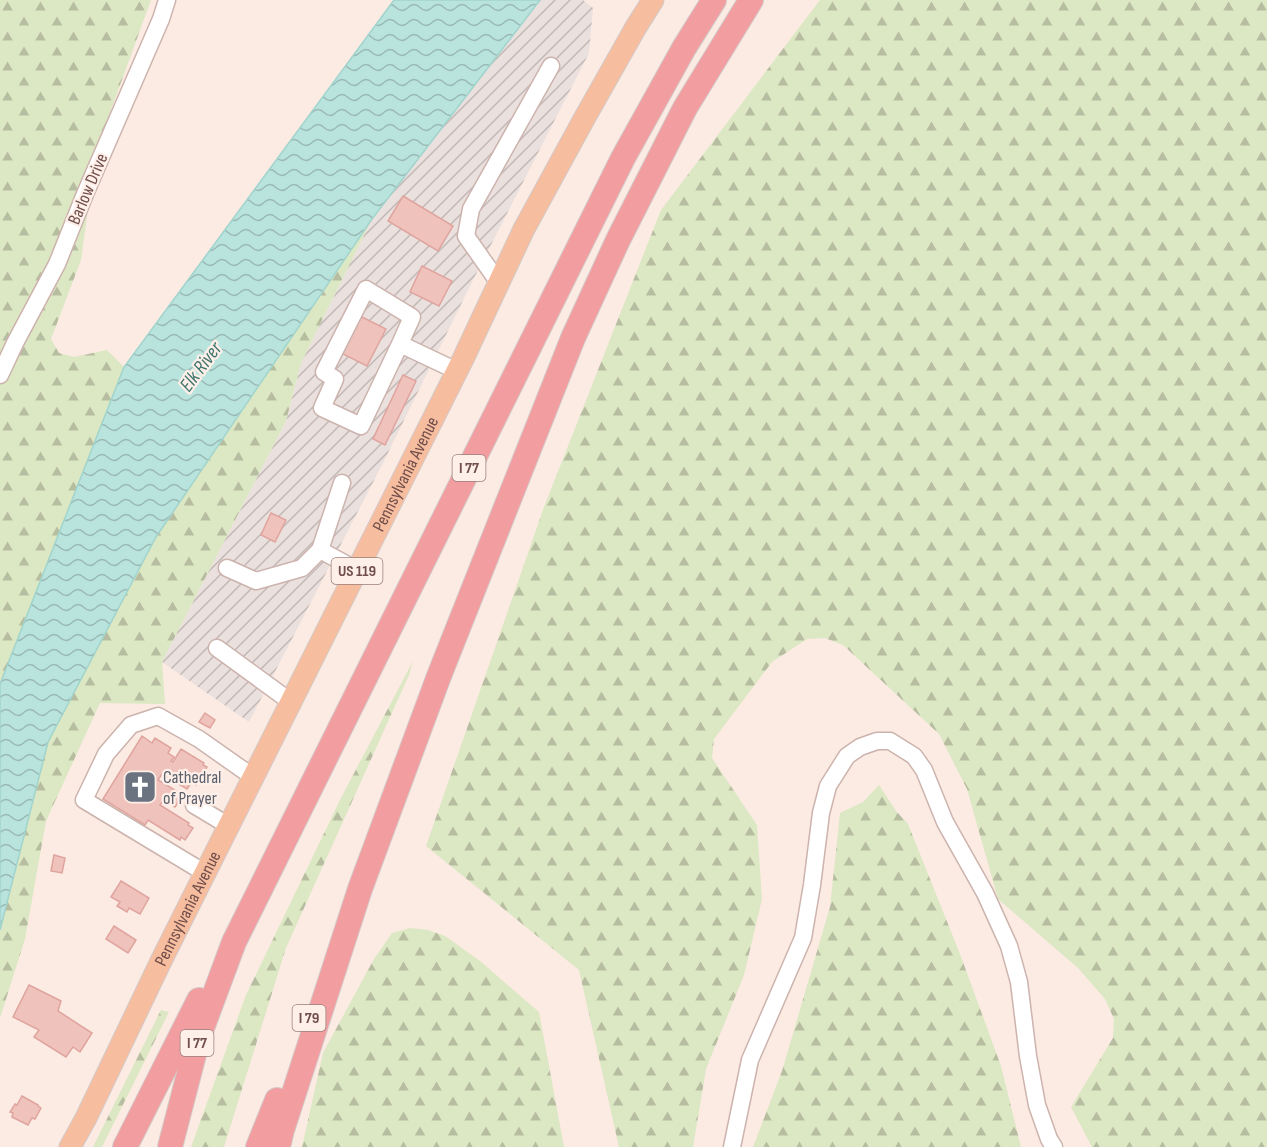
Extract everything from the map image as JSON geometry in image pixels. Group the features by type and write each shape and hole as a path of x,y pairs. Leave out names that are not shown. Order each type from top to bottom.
{"highway":[{"name":"I 77","path":"170,1147 198,1039 234,942 623,158 684,48 714,0"},
{"path":"278,1147 360,889 439,676 573,338 618,240 685,108 751,0"},
{"name":"I 79","path":"258,1147 360,889"},
{"path":"125,1147 194,1009 234,942"}],"main road":[{"name":"Pennsylvania Avenue","path":"70,1147 457,371 524,229 653,0"}],"street":[{"name":"Barlow Drive","path":"0,375 57,264 167,0"},
{"path":"499,283 466,236 471,209 551,66"},
{"path":"366,289 412,317 400,344 361,426 322,408 335,379 324,372 366,289"},
{"path":"400,344 457,371"},
{"path":"227,568 256,581 302,568 320,550 342,483"},
{"path":"320,550 357,570"},
{"path":"217,648 291,702"},
{"path":"205,873 84,800 90,784 106,754 131,726 158,716 199,739 254,777"},
{"path":"732,1147 750,1060 803,938 813,885 821,813 828,786 847,756 860,747 877,741 890,741 914,756 924,770 945,822 985,893 1009,946 1019,981 1028,1056 1037,1105 1054,1147"},
{"path":"194,805 229,826"}],"shaded area":[{"path":"540,0 583,0 593,8 589,53 383,463 249,722 162,662 286,421 301,363 372,219"}],"green space":[{"path":"0,0 151,0 96,151 81,260 51,339 59,353 74,357 107,350 124,367 0,684"},
{"path":"820,0 1267,0 1267,1147 1092,1147 1071,1107 1113,1038 1114,1019 1105,999 1078,968 998,899 967,789 939,734 843,645 825,638 807,639 772,662 714,739 712,758 757,825 762,899 744,975 706,1069 693,1147 619,1147 579,970 426,846 544,507 661,210"},
{"path":"372,219 301,363 286,421 162,662 165,704 100,703 46,821 25,939 0,1018 0,930 48,742 156,537"},
{"path":"413,661 409,675 286,948 224,1147 191,1147 246,995 341,798"},
{"path":"879,785 896,811 908,824 960,954 1001,1066 1021,1147 753,1147 782,1071 830,907 840,813 863,802"},
{"path":"410,928 428,930 445,936 480,961 539,1012 564,1147 302,1147 323,1053 374,959 392,933"},
{"path":"161,1010 169,1012 102,1147 93,1147"}],"water":[{"name":"Elk River","path":"394,0 540,0 372,219 156,537 48,742 0,930 0,684 124,367"}],"building":[{"path":"403,196 453,226 438,251 388,221"},
{"path":"422,266 452,281 439,306 410,292"},
{"path":"360,316 386,329 367,366 341,353"},
{"path":"403,375 416,381 385,445 373,439"},
{"path":"271,513 286,520 275,542 261,535"},
{"path":"205,713 215,720 210,728 199,722"},
{"name":"Cathedral of Prayer","path":"142,736 152,743 155,738 171,748 168,753 174,757 171,761 173,762 181,749 207,767 196,785 192,782 187,789 162,774 158,780 183,795 175,807 164,800 160,805 189,823 188,825 193,828 185,840 181,837 180,840 148,820 145,825 103,799"},
{"path":"54,855 65,858 62,873 51,871"},
{"path":"121,881 149,898 140,914 129,908 127,912 117,906 120,902 111,897"},
{"path":"114,926 136,940 128,953 106,939"},
{"path":"29,985 61,1001 58,1011 92,1033 80,1052 73,1047 66,1057 34,1037 39,1030 13,1017"},
{"path":"22,1096 41,1108 35,1119 32,1118 28,1125 12,1117 13,1113 10,1112"}],"place":[{"name":"Cathedral of Prayer","path":"140,787"}]}
